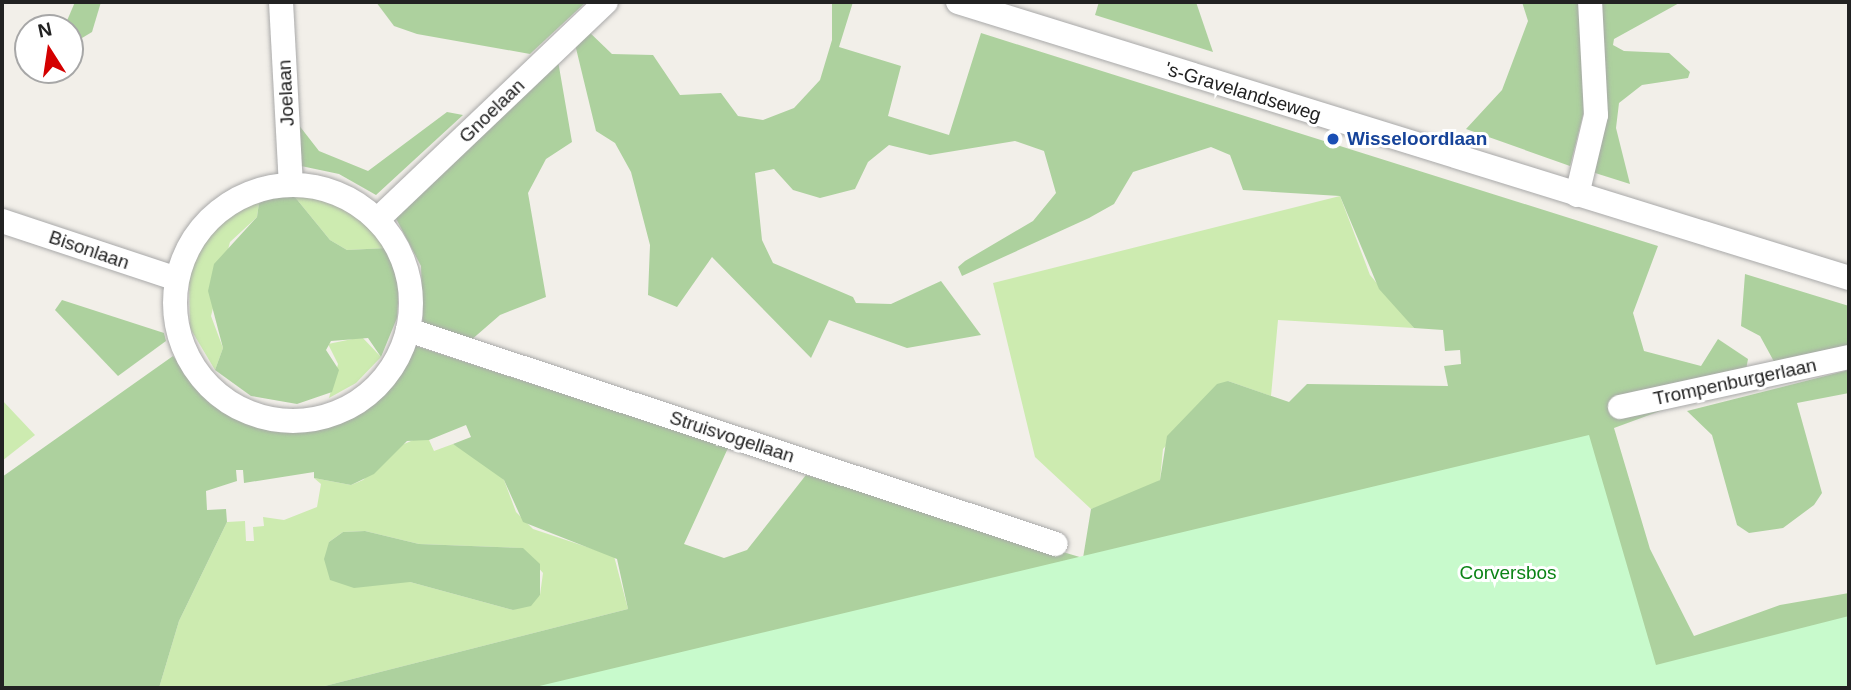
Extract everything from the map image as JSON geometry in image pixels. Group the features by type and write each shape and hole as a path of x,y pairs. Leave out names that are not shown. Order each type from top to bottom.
{"street":[{"name":"Joelaan","path":"281,2 291,185"},
{"name":"Gnoelaan","path":"377,220 606,2"},
{"name":"'s-Gravelandseweg","path":"958,2 1849,278"},
{"path":"1577,195 1596,115 1590,2"},
{"path":"291,185 323,189 377,220 407,271 408,330 390,370 350,407 319,419 254,415 224,400 183,349 174,307 177,279 191,242 218,212 252,192 291,185"},
{"name":"Bisonlaan","path":"2,220 177,279"},
{"name":"Struisvogellaan","path":"408,330 1056,544"},
{"name":"Trompenburgerlaan","path":"1620,407 1849,357"}],"green space":[{"path":"75,2 101,2 92,32 84,37 84,14 70,14"},
{"path":"376,2 586,2 530,54 417,34 394,26"},
{"path":"832,2 853,2 839,47 901,66 888,116 949,135 981,33 1658,246 1633,313 1644,351 1701,366 1718,339 1748,359 1744,380 1614,428 1650,549 1694,636 1780,605 1849,593 1849,688 317,688 628,609 617,559 523,522 504,480 453,444 471,437 466,425 429,440 407,441 374,474 351,485 314,478 314,472 244,483 243,470 236,470 237,481 206,491 207,510 226,509 227,522 179,621 159,688 2,688 2,477 173,356 207,401 269,430 308,431 355,416 393,385 416,346 728,448 684,544 724,558 747,550 806,475 1083,558 1091,509 1160,480 1167,436 1217,384 1228,381 1289,402 1307,384 1448,386 1444,366 1461,364 1460,350 1445,351 1443,330 1414,328 1379,289 1340,196 1243,190 1230,155 1211,147 1133,172 1114,204 962,276 958,267 1033,221 1056,193 1044,151 1015,141 930,155 889,145 868,162 855,189 820,198 793,190 774,169 755,173 762,240 773,263 853,297 856,303 891,304 941,281 981,335 907,348 829,320 811,358 712,257 677,307 648,295 650,245 631,172 615,143 596,131 574,40 586,29 612,54 653,55 680,95 721,93 738,116 763,120 794,108 820,80 832,40"},
{"path":"1099,2 1196,2 1213,52 1095,15"},
{"path":"1522,2 1581,2 1584,111 1570,166 1466,129 1502,90 1528,21"},
{"path":"1600,2 1681,2 1614,39 1613,45 1624,51 1669,53 1690,72 1688,78 1642,85 1619,103 1616,128 1630,184 1592,172"},
{"path":"557,55 572,142 546,159 528,193 546,297 500,315 470,341 423,326 421,266 391,209"},
{"path":"447,112 463,115 376,195 339,174 301,166 298,124 319,151 368,171"},
{"path":"290,191 351,208 387,248 347,250 330,240"},
{"path":"290,191 330,240 347,250 387,248 399,287 397,318 381,357 368,338 331,341 326,350 339,370 332,392 297,404 251,396 215,370 223,348 208,291 214,264 257,217 260,196"},
{"path":"260,196 257,217 230,242 211,316 223,348 215,370 190,328 189,273 209,231"},
{"path":"1340,196 1370,275 1414,328 1278,320 1271,396 1228,381 1163,449 1160,480 1138,494 1091,509 1035,457 993,283"},
{"path":"1745,274 1849,306 1849,349 1777,367 1760,336 1741,326"},
{"path":"62,300 164,333 166,341 118,376 55,310"},
{"path":"362,337 381,357 356,383 329,398 338,364 328,344"},
{"path":"1849,370 1849,393 1797,403 1822,493 1814,505 1783,528 1749,533 1737,525 1712,435 1687,411"},
{"path":"2,400 35,435 2,461"},
{"name":"Corversbos","path":"1589,435 1656,665 1849,616 1849,688 531,688"},
{"path":"418,438 429,440 434,451 453,444 482,459 504,480 516,512 533,529 614,556 628,609 317,688 159,688 179,621 227,522 245,521 246,541 254,541 253,527 264,526 263,517 284,520 317,507 321,484 314,478 351,485 363,480 397,447","holes":["365,531 419,544 521,548 543,573 540,595 513,610 410,582 330,580 329,542 343,532"]},
{"path":"365,531 419,544 523,548 540,564 540,595 531,606 513,610 410,582 354,588 330,580 324,559 329,542 343,532"}],"place":[{"name":"Wisseloordlaan","path":"1333,139"}]}
